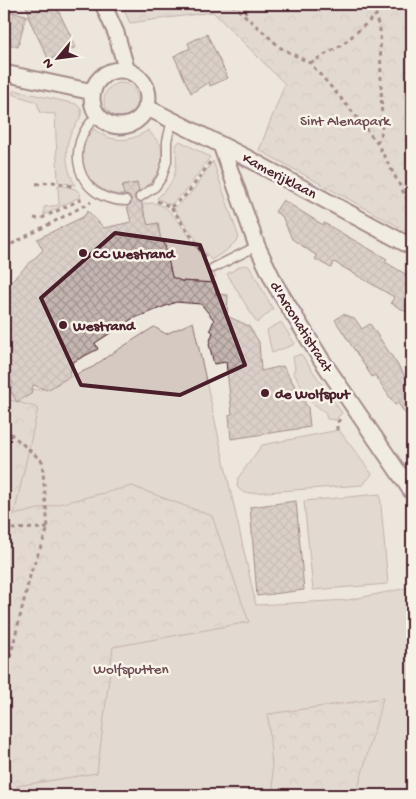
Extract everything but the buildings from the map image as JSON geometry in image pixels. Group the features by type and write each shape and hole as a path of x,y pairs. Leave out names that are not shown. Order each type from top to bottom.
{"street":[{"path":"103,4 116,33 127,64 127,71"},
{"path":"115,70 127,71 140,77 145,85 148,94 146,107 137,120 122,125 109,124 98,115 93,102 93,92 99,80 105,75 115,70"},
{"path":"4,74 93,92"},
{"name":"Kamerijklaan","path":"146,107 251,160 412,247"},
{"name":"d'Arconatistraat","path":"221,145 256,246 276,286 297,322 407,476 412,492"}],"lane":[{"path":"98,115 89,123 80,138 77,153 80,172 85,181 97,192 118,201 126,201"},
{"path":"140,197 155,187 162,177 167,162 167,141 172,120"},
{"path":"213,268 256,246"}],"path":[{"path":"232,4 246,14 249,4"},
{"path":"232,4 281,48 310,63 347,104 377,142 412,208"},
{"path":"310,63 342,45 388,4"},
{"path":"375,16 380,29 382,131 377,142"},
{"path":"213,268 170,208 195,185 221,145"},
{"path":"36,184 52,182 97,192"},
{"path":"34,218 40,219 97,192"},
{"path":"4,245 8,246 46,225 97,192"},
{"path":"4,428 42,461 48,528 31,572 4,682"},
{"path":"4,529 48,528"}],"highlighted area":[{"path":"115,233 200,245 245,365 180,395 81,385 41,298"}],"green space":[{"name":"Sint Alenapark","path":"121,4 412,4 412,234 259,150 285,84 213,12 130,23"},
{"path":"121,83 128,84 133,88 137,93 137,107 133,112 128,116 121,117 114,116 109,112 105,107 104,100 105,93 109,88 114,84"},
{"path":"14,90 76,104 81,109 80,118 67,144 69,172 75,185 58,182 55,114 40,113 37,102 12,94"},
{"path":"94,129 107,137 121,140 134,137 148,130 161,145 162,156 161,167 150,184 139,192 137,183 123,186 124,195 111,193 100,188 92,181 85,172 82,151 86,140"},
{"path":"180,141 210,157 185,192 170,205 157,198 169,186 172,180 176,168 176,145"},
{"path":"213,161 239,238 227,250 211,260 174,209 191,193"},
{"path":"58,185 75,189 81,196 44,215 44,207 59,205"},
{"path":"153,203 163,206 168,210 189,235 216,277 211,278 211,283 181,281 172,277 164,242 161,242 158,223 148,225 142,204"},
{"path":"246,265 250,267 273,309 257,323 227,274"},
{"name":"Wolfsputten","path":"193,322 256,605 348,600 412,587 412,795 4,795 4,385 40,390 93,367 154,327 166,334"},
{"path":"281,322 295,344 272,353 267,330"},
{"path":"301,354 342,413 335,420 327,419 325,412 311,402 293,372 295,368 293,357"},
{"path":"4,398 38,408 14,515 132,486 212,516 249,622 113,647 97,773 17,786 21,795 4,795"},
{"path":"339,430 372,474 363,485 252,493 244,493 237,487 238,478 262,445"},
{"path":"380,494 388,584 313,590 304,501"},
{"path":"383,698 356,795 274,795 268,714"}],"place":[{"name":"CC Westrand","path":"83,253"},
{"name":"Westrand","path":"63,325"},
{"name":"de Wolfsput","path":"265,393"}]}
